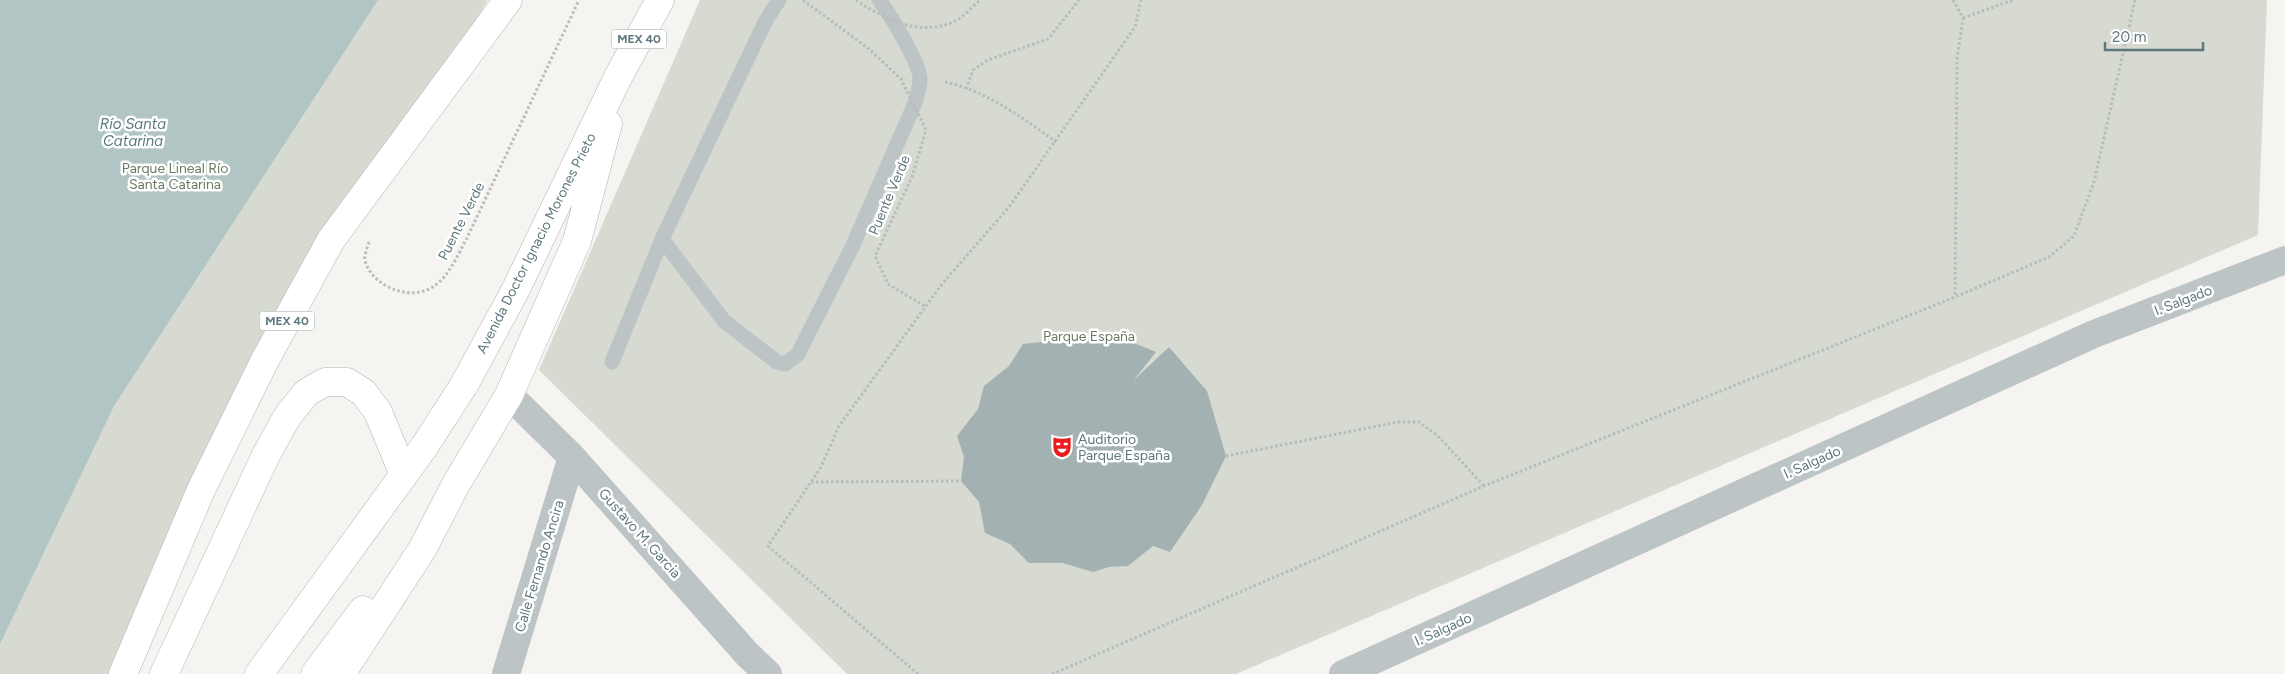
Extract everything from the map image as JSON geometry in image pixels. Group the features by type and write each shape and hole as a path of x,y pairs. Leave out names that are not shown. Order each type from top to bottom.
{"highway":[{"name":"MEX 40","path":"123,674 201,490 265,360 331,240 508,0"},
{"name":"Avenida Doctor Ignacio Morones Prieto","path":"259,674 404,475 464,385 515,291 618,77 660,0"},
{"path":"341,674 423,548 454,486 509,395 577,241 598,168 618,77"},
{"path":"164,674 187,621 238,521 266,455 287,417 306,393 325,382 347,382 364,392 378,412 404,475"},
{"path":"315,674 454,486"}],"street":[{"name":"I. Salgado","path":"1343,674 2094,334 2285,260"},
{"name":"Gustavo M. Garcia","path":"509,395 572,457 747,654 768,674"},
{"name":"Calle Fernando Ancira","path":"506,674 572,457"}],"lane":[{"path":"612,362 662,239 765,22 779,0"},
{"path":"662,239 724,321 777,362 785,364 798,354 854,245 912,111 920,78 914,59 891,16 879,0"}],"path":[{"name":"Puente Verde","path":"369,241 365,260 372,273 384,284 397,291 428,290 448,273 467,238 579,0"},
{"name":"Puente Verde","path":"803,0 869,48 901,79 926,130 912,177 875,256 888,284 926,307"},
{"path":"856,0 884,19 927,29 954,22 980,0"},
{"path":"966,89 973,70 988,60 1048,39 1079,0"},
{"path":"918,674 768,546 821,467 839,426 958,265 1009,207 1135,27 1142,0"},
{"path":"1953,0 1963,18 1957,59 1956,297"},
{"path":"1963,18 2013,0"},
{"path":"1052,674 1484,486 1956,297 2049,257 2074,236 2094,182 2135,0"},
{"path":"920,78 958,85 1014,112 1056,142"},
{"path":"1226,456 1398,422 1419,422 1438,436 1484,486"},
{"path":"811,482 961,481"}],"green space":[{"name":"Parque Lineal Río Santa Catarina","path":"0,0 488,0 293,316 214,461 109,674 0,674"},
{"name":"Parque España","path":"700,0 2267,0 2258,235 1236,674 847,674 539,370"}],"water":[{"name":"Río Santa Catarina","path":"0,0 378,0 114,406 0,644"}],"building":[{"name":"Auditorio Parque España","path":"1087,337 1124,339 1156,352 1133,381 1169,347 1207,391 1226,456 1202,505 1170,552 1153,546 1128,566 1109,567 1093,572 1063,563 1029,563 1010,544 985,533 979,502 961,481 964,457 957,436 978,409 984,386 1009,366 1023,344"}],"place":[{"name":"Auditorio Parque España","path":"1062,447"}]}
